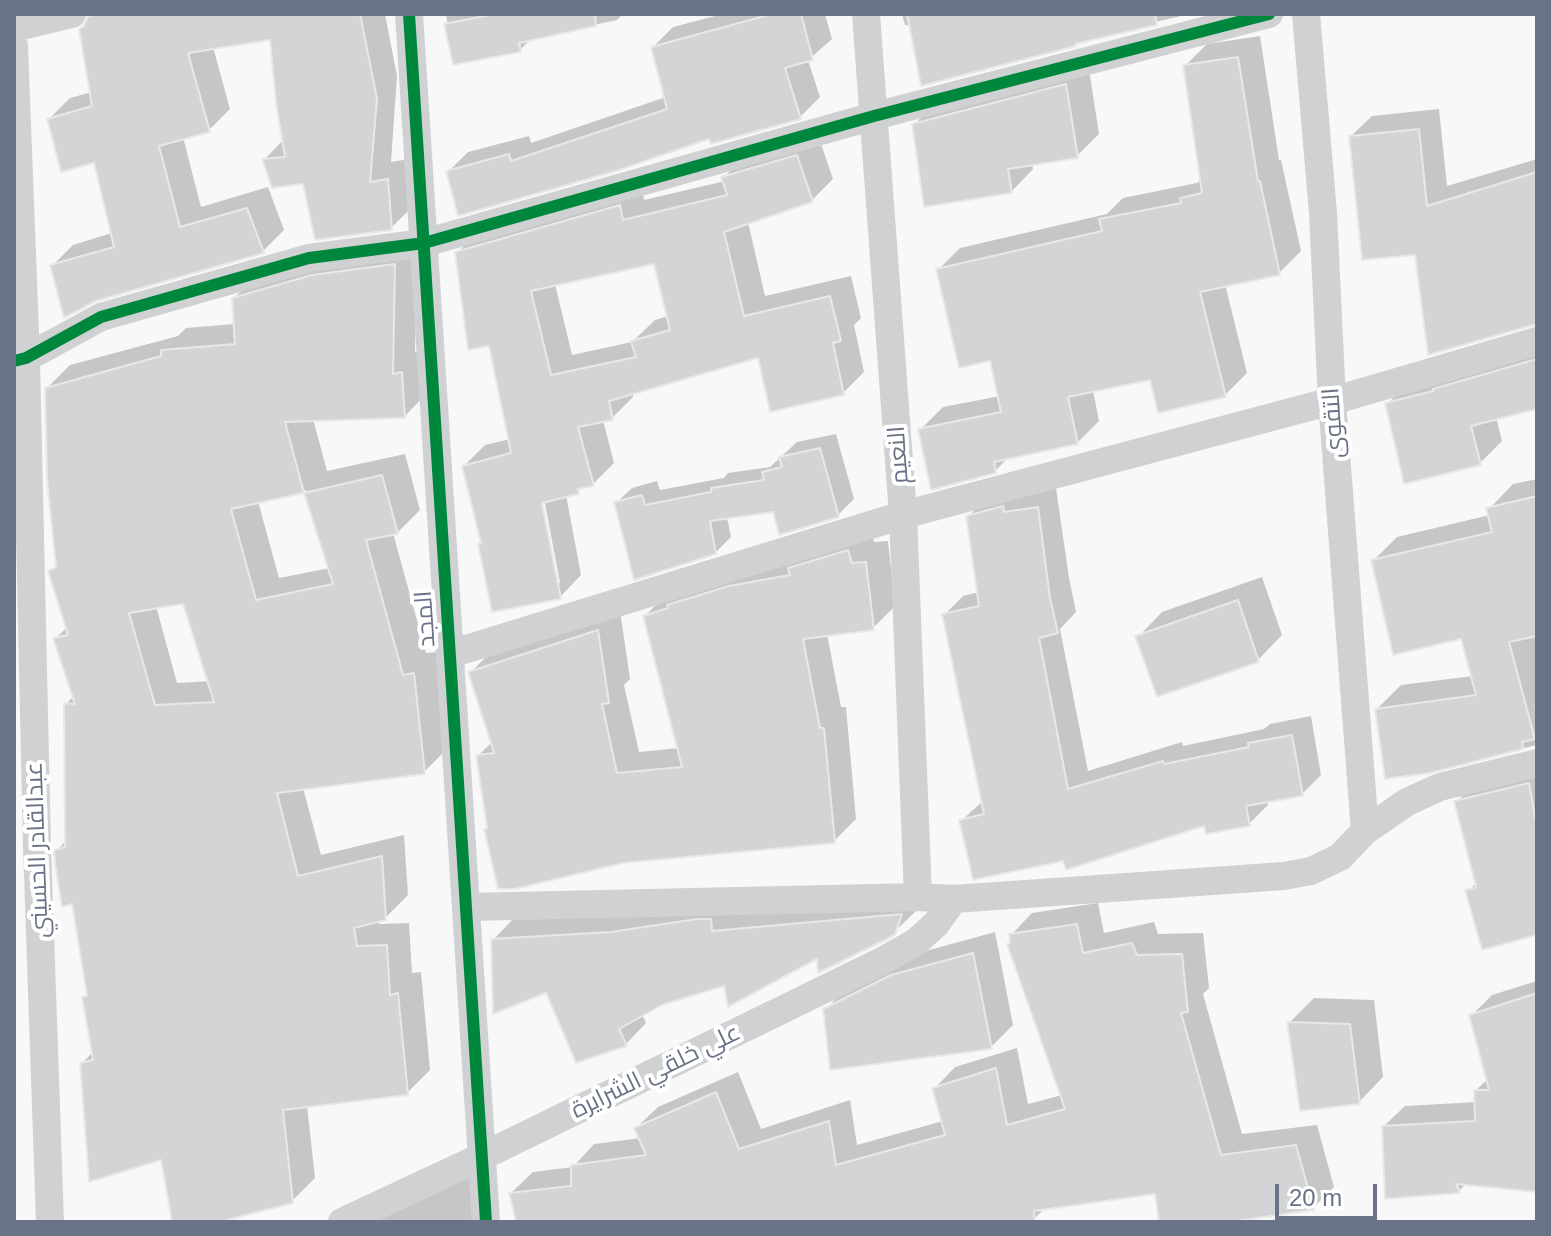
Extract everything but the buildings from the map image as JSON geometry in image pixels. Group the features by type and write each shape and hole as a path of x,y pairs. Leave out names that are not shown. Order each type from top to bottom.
{"street":[{"path":"14,28 72,14"},
{"name":"المجد","path":"409,14 486,1222"},
{"name":"النعيم","path":"866,14 903,515 918,897"},
{"path":"20,359 101,317 309,258 424,243 874,116 1269,14"},
{"name":"التقوى","path":"1306,14 1323,213 1332,401 1365,831"},
{"name":"عبدالقادر الحسيني","path":"14,46 26,850 50,1222"},
{"path":"450,654 903,515 1332,401 1537,341"},
{"path":"467,907 918,897 954,899 1284,876 1311,871 1340,857 1365,831 1407,802 1440,787 1537,763"},
{"name":"علي خلقي الشرايرة","path":"342,1222 884,960 916,942 936,924 954,899"}],"cycle path":[{"path":"409,14 486,1222"},
{"path":"14,361 26,358 101,317 309,258 424,243 874,116 1269,14"}]}
